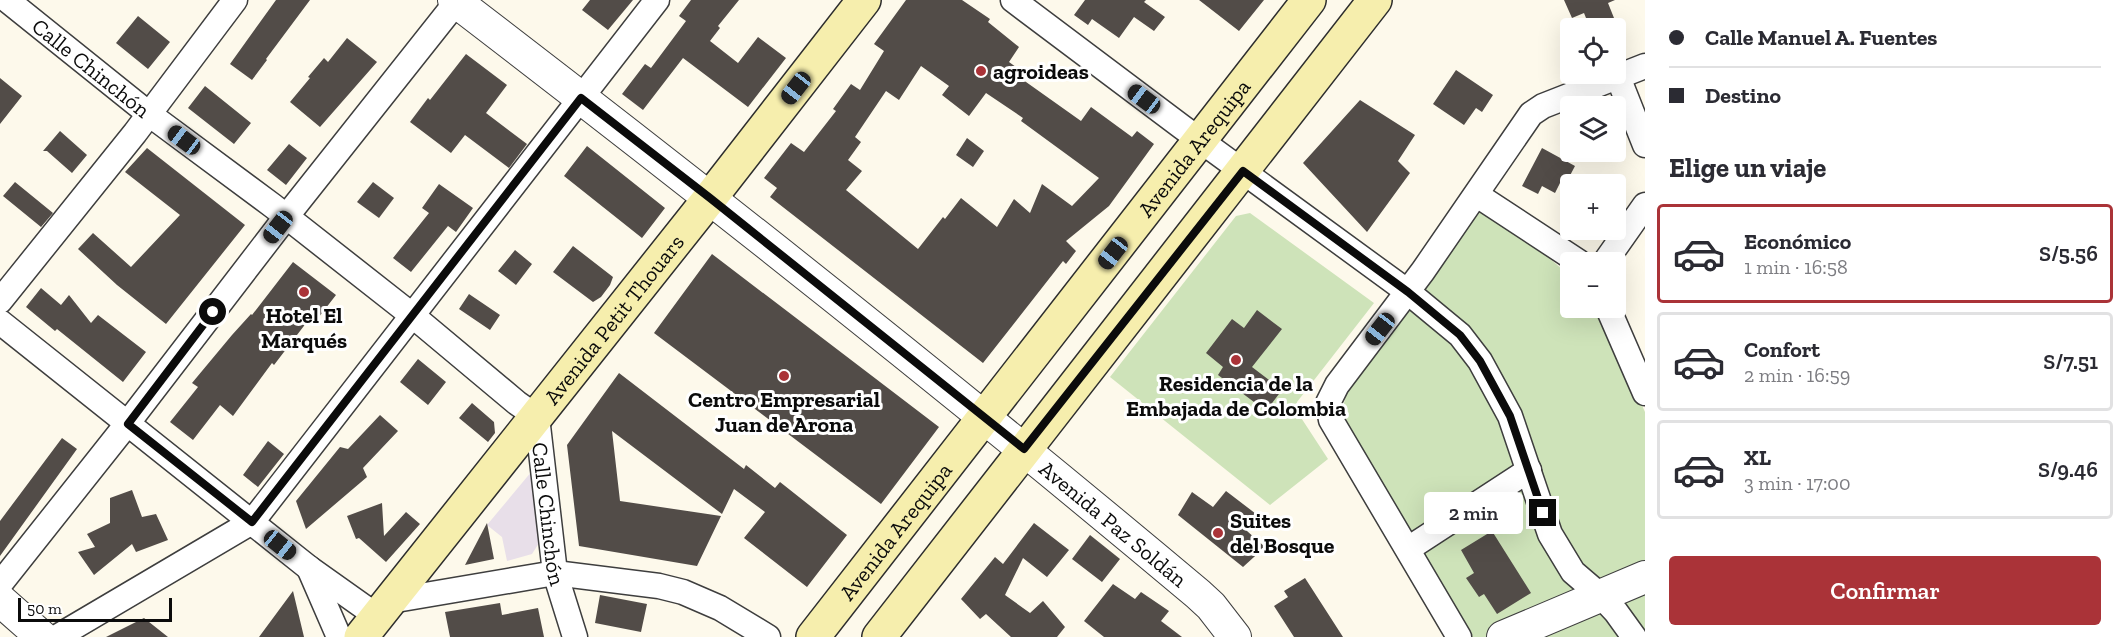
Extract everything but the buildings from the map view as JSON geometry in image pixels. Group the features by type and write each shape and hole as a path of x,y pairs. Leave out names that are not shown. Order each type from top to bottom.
{"main road":[{"name":"Avenida Petit Thouars","path":"376,618 710,198 864,0"},
{"name":"Avenida Arequipa","path":"813,637 1202,141 1309,0"},
{"path":"879,637 1375,0"}],"street":[{"path":"3,290 149,114 235,0"},
{"path":"57,637 252,522 657,0"},
{"path":"1013,0 1408,292 1460,335 1480,361 1510,416 1550,534 1562,556 1573,572 1601,596 1634,637"},
{"path":"0,584 128,424 286,216 456,1"},
{"name":"Avenida Paz Soldán","path":"456,1 710,198 1024,449 1198,594 1211,606 1235,637"},
{"name":"Calle Chinchón","path":"7,4 286,216 537,417 555,573 574,637"},
{"path":"1626,74 1645,66"},
{"path":"1459,637 1331,420 1328,403 1337,385 1408,292 1531,114 1543,106 1600,84"},
{"path":"1621,84 1645,145"},
{"path":"1477,195 1564,252"},
{"path":"1612,252 1645,205"},
{"path":"1612,318 1645,393"},
{"path":"0,322 309,568 376,618 555,573 659,586 683,592 720,608 768,637"},
{"path":"1408,549 1529,470"},
{"path":"309,568 339,637"},
{"path":"1503,637 1645,577"},
{"path":"0,600 42,637"}],"shaded area":[{"path":"532,471 539,543 532,554 507,561 502,537 487,525"}],"green space":[{"path":"1484,202 1560,267 1560,318 1602,318 1645,412 1645,637 1449,637 1344,417 1344,403 1348,388 1415,304"},
{"path":"1250,213 1374,303 1297,402 1296,410 1328,459 1270,505 1110,377 1236,216"}],"place":[{"name":"agroideas","path":"981,71"},
{"name":"Hotel El Marqués","path":"304,292"},
{"name":"Residencia de la Embajada de Colombia","path":"1236,360"},
{"name":"Centro Empresarial Juan de Arona","path":"784,376"},
{"name":"Suites del Bosque","path":"1218,533"}],"route":[{"path":"213,312 128,424 252,522 581,98 1024,449 1243,171 1408,292 1460,335 1480,361 1510,416 1543,513"}]}
